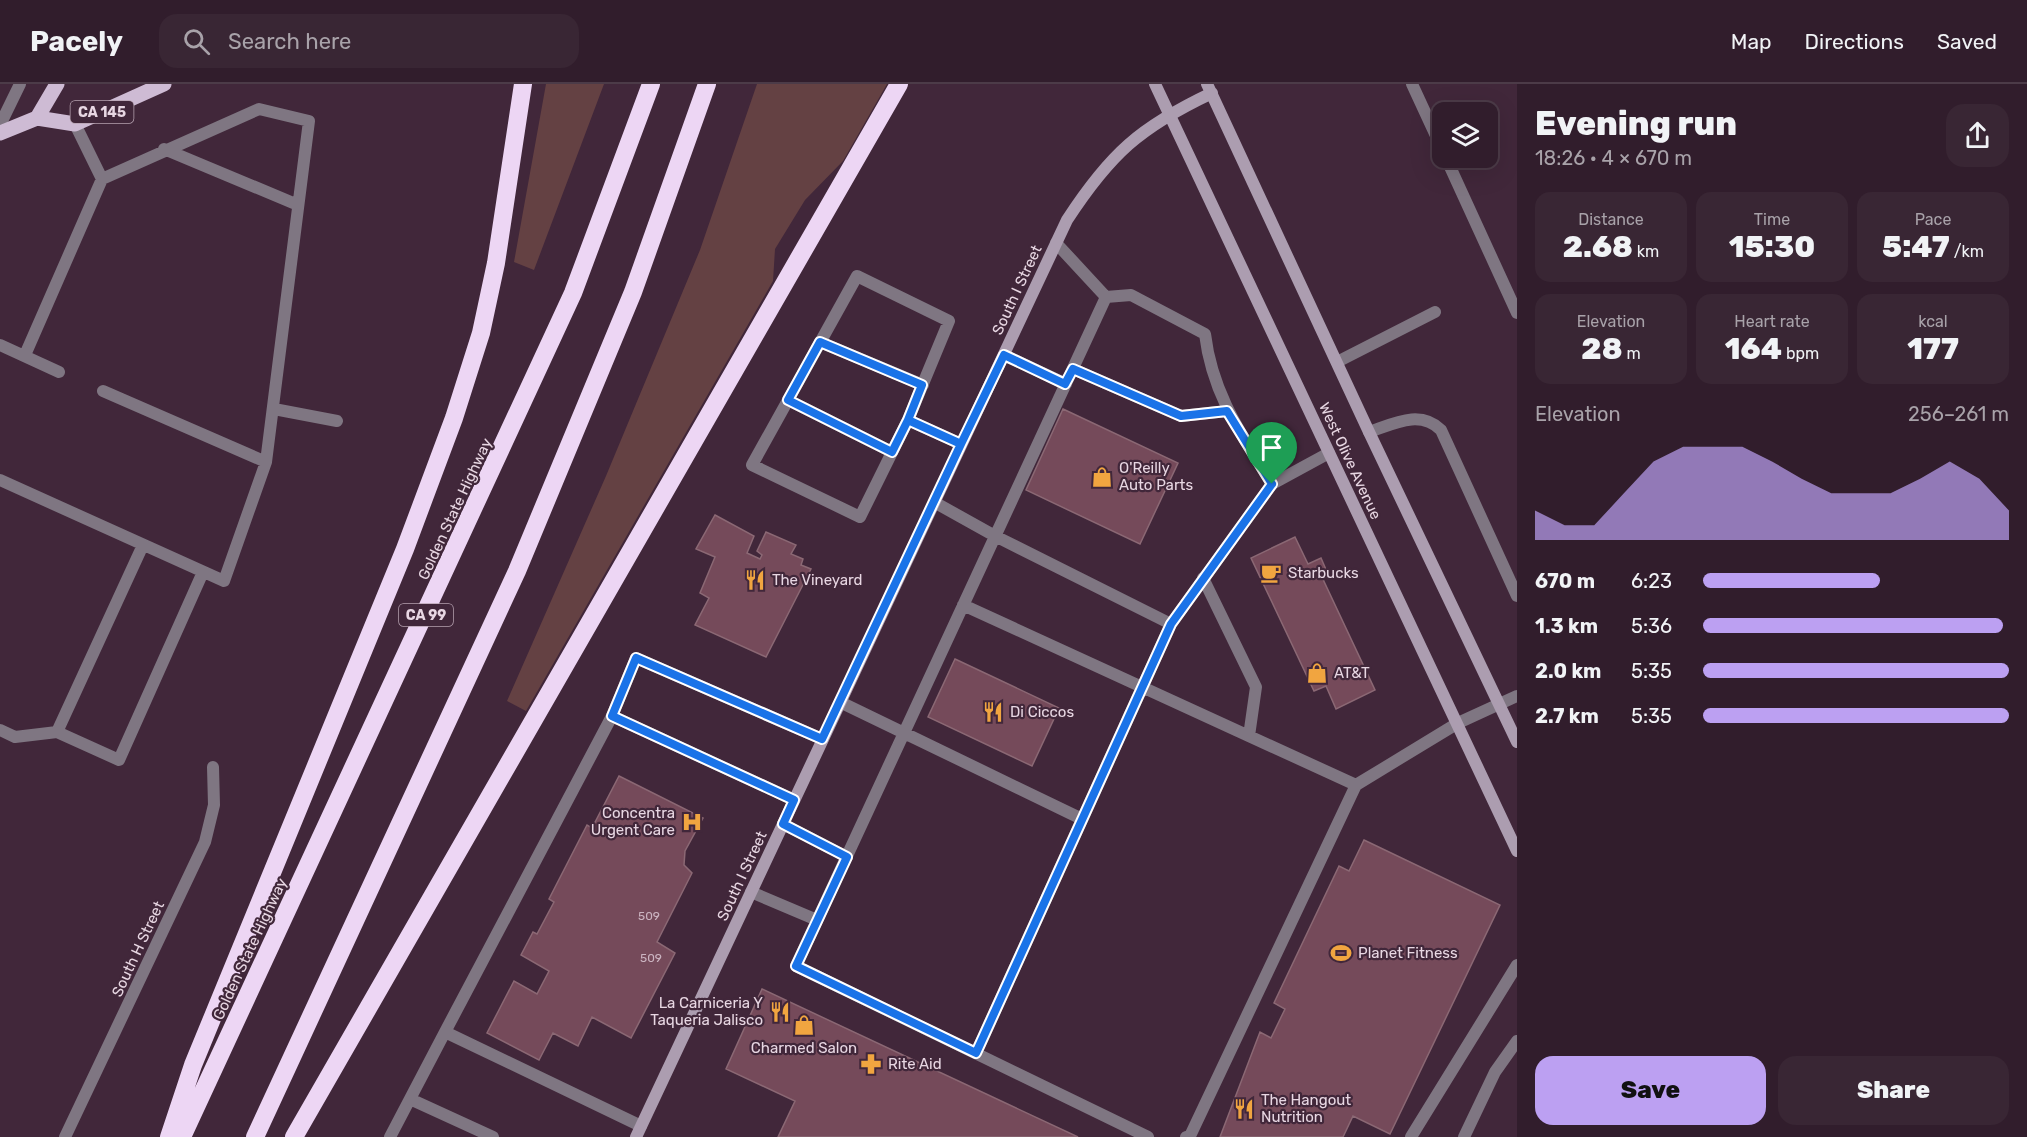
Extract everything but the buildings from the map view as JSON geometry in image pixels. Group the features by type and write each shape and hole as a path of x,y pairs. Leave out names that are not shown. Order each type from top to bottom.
{"highway":[{"path":"169,1137 193,1065 405,549 454,418 481,333 496,263 523,84"},
{"name":"Golden State Highway","path":"182,1137 573,293 651,84"},
{"path":"255,1137 517,571 633,292 707,84"},
{"path":"294,1137 899,84"}],"main road":[{"name":"CA 145","path":"57,84 37,118 75,124 164,84"},
{"name":"West Olive Avenue","path":"1155,84 1517,851"},
{"name":"West Olive Avenue","path":"1210,89 1369,432 1517,742"},
{"name":"South I Street","path":"639,1132 1067,220 1094,178 1141,132 1210,89"},
{"path":"0,133 37,118"}],"street":[{"path":"0,125 20,84"},
{"path":"1412,84 1432,127"},
{"path":"0,480 224,581 266,462 309,121 259,109 164,149 102,179 25,356"},
{"path":"75,124 102,179"},
{"path":"164,149 298,205"},
{"path":"1451,168 1517,313"},
{"path":"1056,243 1106,297"},
{"path":"857,276 949,321 908,420 860,517 752,465 820,342 857,276"},
{"path":"1106,297 1131,295 1205,334 1209,365 1227,411 1272,484"},
{"path":"1106,297 796,966 1148,1137"},
{"path":"1337,362 1435,312"},
{"path":"820,342 922,385"},
{"path":"0,345 59,372"},
{"path":"1004,355 1065,384"},
{"path":"1073,369 1181,416 1227,411"},
{"path":"103,391 266,462"},
{"path":"788,400 892,452"},
{"path":"274,409 337,421"},
{"path":"1369,432 1406,419 1433,422 1442,430 1517,596"},
{"path":"908,420 961,444"},
{"path":"976,1053 1171,624 1272,484 1329,453"},
{"path":"934,502 995,536 1171,624"},
{"path":"57,732 143,545"},
{"path":"0,730 15,737 57,732 118,760 203,572"},
{"path":"1203,578 1256,687 1249,736"},
{"path":"963,605 1356,784"},
{"path":"390,1137 612,716 636,658 822,739"},
{"path":"1188,1137 1356,784 1458,723 1517,696"},
{"path":"840,702 1082,819"},
{"path":"612,716 794,800"},
{"name":"South H Street","path":"65,1137 205,842 214,805 213,767"},
{"path":"783,824 847,857"},
{"path":"751,892 817,920"},
{"path":"1411,1137 1517,965"},
{"path":"445,1032 639,1132"},
{"path":"1464,1137 1495,1072 1517,1041"},
{"path":"410,1099 493,1137"}],"shaded area":[{"path":"546,84 604,84 534,270 514,262"},
{"path":"757,84 887,84 843,161 805,200 775,249 773,281 526,711 507,701 606,476 700,250"}],"place":[{"name":"O'Reilly Auto Parts","path":"1102,477"},
{"name":"Starbucks","path":"1271,573"},
{"name":"The Vineyard","path":"755,580"},
{"name":"AT&T","path":"1317,673"},
{"name":"Di Ciccos","path":"993,712"},
{"name":"Concentra Urgent Care","path":"692,822"},
{"name":"Planet Fitness","path":"1341,953"},
{"name":"La Carniceria Y Taqueria Jalisco","path":"780,1012"},
{"name":"Charmed Salon","path":"804,1025"},
{"name":"Rite Aid","path":"871,1064"},
{"name":"The Hangout Nutrition","path":"1244,1109"}],"route":[{"path":"1272,484 1171,624 976,1053 796,966 847,857 783,824 794,800 612,716 636,658 822,739 961,444 908,420 892,452 788,400 820,342 922,385 908,420 961,444 1004,355 1065,384 1073,369 1181,416 1227,411 1272,484"}]}
